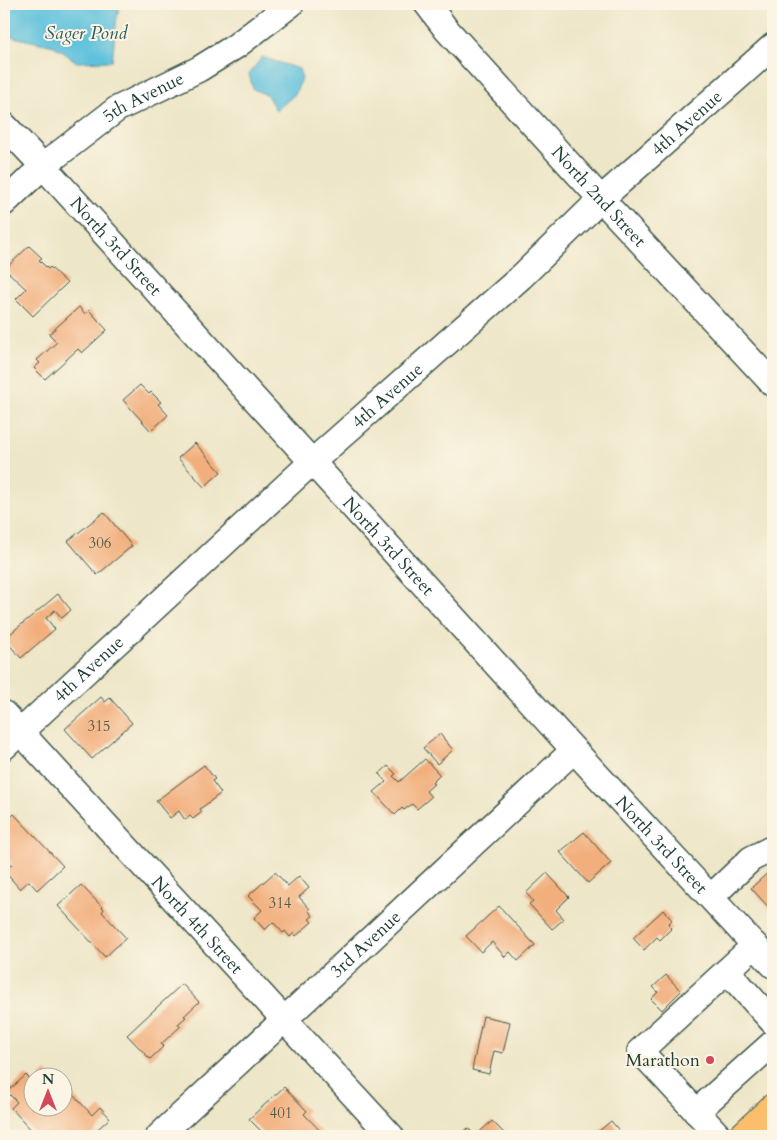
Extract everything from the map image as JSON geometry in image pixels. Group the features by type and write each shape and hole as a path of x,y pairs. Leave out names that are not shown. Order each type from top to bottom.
{"main road":[{"path":"743,1136 773,1108"}],"street":[{"name":"5th Avenue","path":"4,203 43,166 117,109 199,69 236,46 291,4"},
{"name":"North 2nd Street","path":"427,4 446,29 773,384"},
{"name":"4th Avenue","path":"9,731 521,277 601,199 773,46"},
{"name":"North 3rd Street","path":"4,125 574,750 773,965"},
{"name":"North 4th Street","path":"9,731 285,1020 391,1136"},
{"name":"3rd Avenue","path":"159,1136 574,750"},
{"path":"711,897 751,859 773,848"},
{"path":"719,1136 640,1051 755,945"},
{"path":"727,971 773,1022"},
{"path":"696,1112 768,1057"}],"water":[{"name":"Sager Pond","path":"4,4 121,4 117,16 112,61 77,62 54,46 4,35"},
{"path":"262,57 299,69 302,79 295,94 276,111 267,95 253,89 249,74"}],"building":[{"path":"29,246 42,258 39,260 48,269 50,267 67,283 33,316 16,299 26,289 5,269"},
{"path":"79,307 85,314 89,310 107,330 82,353 78,349 45,379 34,368 40,363 37,360 57,342 49,334"},
{"path":"140,385 161,402 158,404 168,415 151,431 123,400"},
{"path":"195,443 221,472 204,487 178,458"},
{"path":"104,512 132,546 97,575 68,541"},
{"path":"58,594 71,610 62,618 55,610 46,618 55,629 21,658 4,639"},
{"path":"101,697 105,702 110,698 132,723 92,759 65,729"},
{"path":"440,734 453,750 437,764 423,748"},
{"path":"425,759 440,775 426,791 431,797 417,809 412,804 404,810 402,808 395,815 374,792 386,782 379,774 388,766 396,774 393,776 399,782"},
{"path":"204,765 215,779 212,781 221,793 200,809 202,812 193,819 190,816 185,820 179,811 170,818 156,801"},
{"path":"14,814 63,866 37,890 29,881 20,889 4,871 12,864 4,855 4,824"},
{"path":"584,832 611,863 588,883 560,852"},
{"path":"773,868 773,912 751,888"},
{"path":"275,872 288,886 299,876 309,888 299,897 310,909 308,910 313,916 309,919 312,922 296,936 294,933 290,937 285,931 283,933 273,922 265,930 254,918 262,910 248,896"},
{"path":"547,873 569,897 556,910 564,919 552,929 529,904 533,901 526,893"},
{"path":"81,885 104,909 102,912 126,938 105,957 58,906"},
{"path":"499,906 535,945 518,961 510,952 505,957 492,942 481,952 466,936"},
{"path":"663,910 672,920 668,924 672,928 660,940 657,937 644,950 633,938"},
{"path":"666,975 681,991 662,1010 651,999 658,992 653,987"},
{"path":"182,984 199,1002 184,1016 186,1017 178,1024 181,1026 161,1044 164,1046 150,1059 127,1035"},
{"path":"483,1016 510,1022 503,1053 494,1051 489,1074 472,1070"},
{"path":"22,1079 22,1118 72,1118 72,1093 92,1115 100,1107 110,1118 90,1136 44,1136 39,1132 36,1135 11,1108 17,1102 7,1092"},
{"path":"284,1087 307,1111 304,1114 325,1136 266,1136 249,1119"},
{"path":"492,1121 507,1136 475,1136"},
{"path":"611,1121 624,1136 593,1136"},
{"path":"468,1128 475,1136 459,1136"}],"place":[{"name":"Marathon","path":"710,1060"}]}
